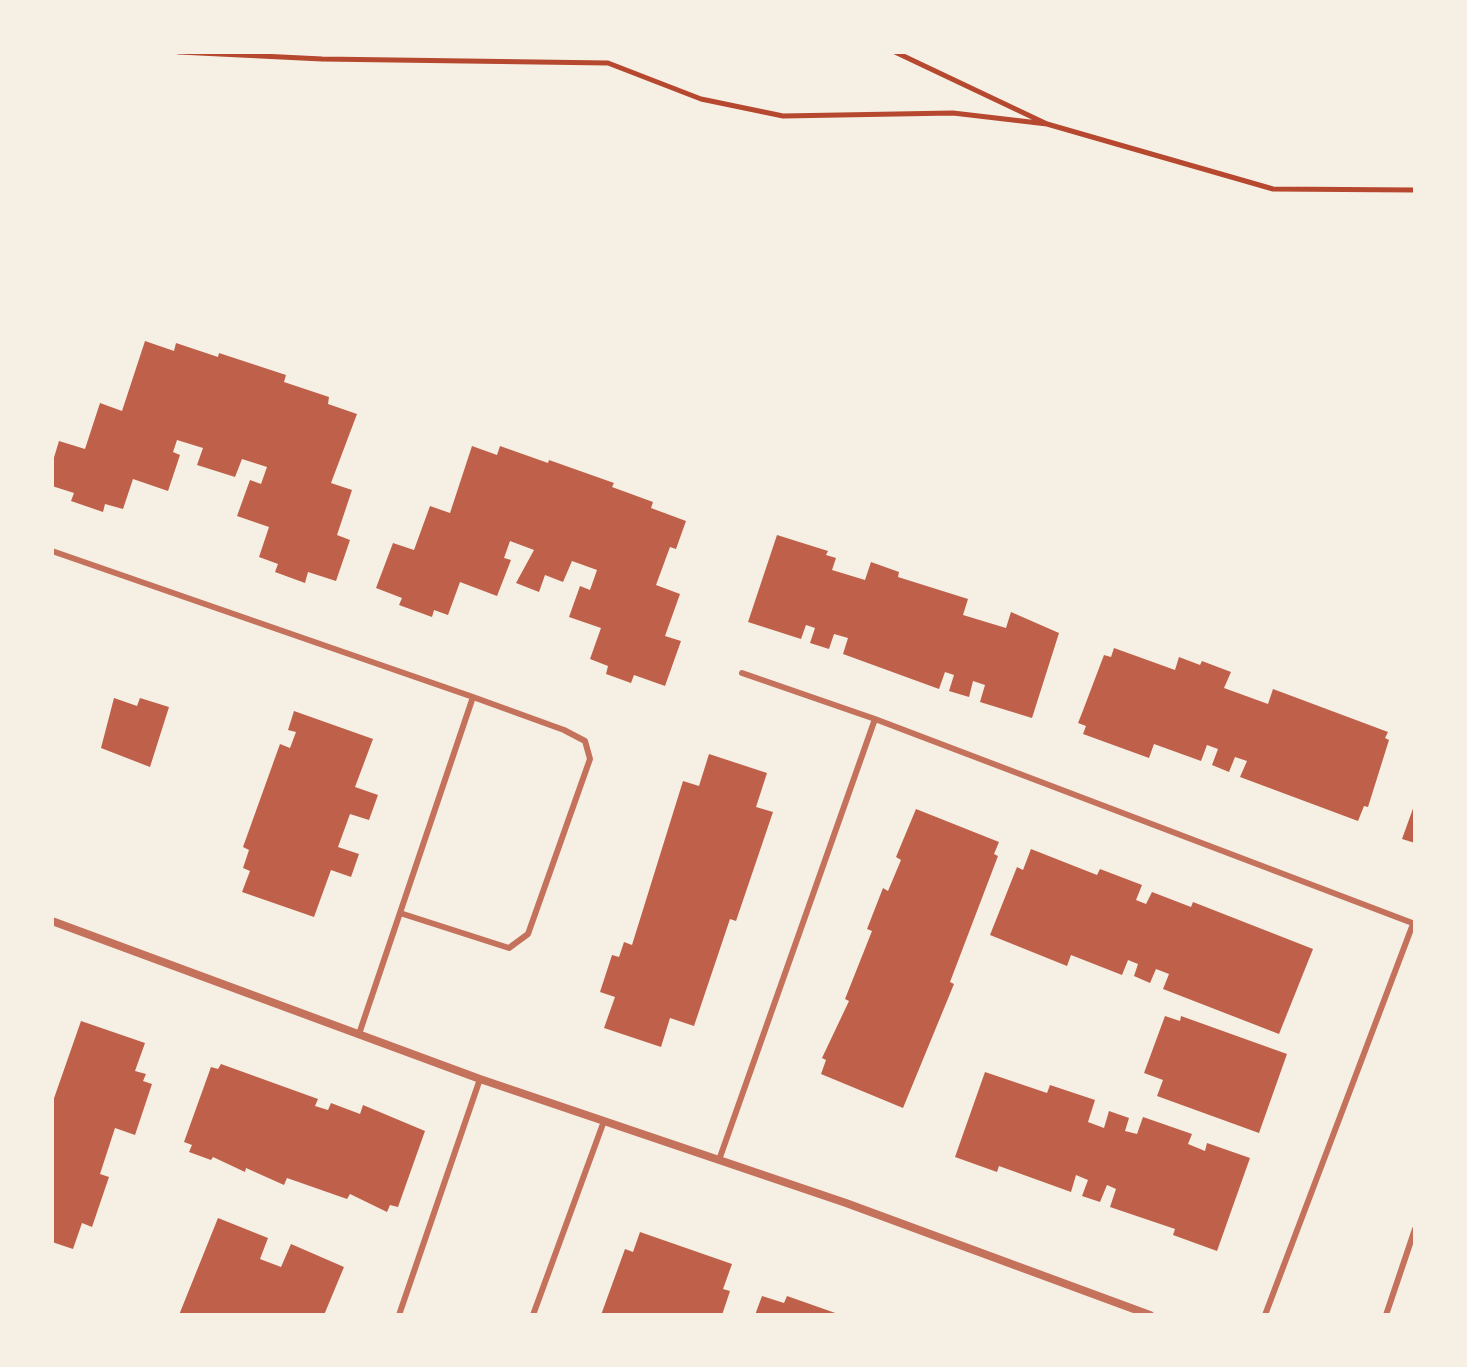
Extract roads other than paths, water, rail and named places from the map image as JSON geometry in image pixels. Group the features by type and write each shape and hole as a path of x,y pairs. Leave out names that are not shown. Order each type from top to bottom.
{"street":[{"path":"52,921 480,1079 719,1160 1150,1315"}],"lane":[{"path":"52,551 473,697 564,730 585,741 590,759 528,934 509,948 400,913"},
{"path":"742,673 875,719 1414,924 1265,1315"},
{"path":"359,1034 473,697"},
{"path":"719,1160 875,719"},
{"path":"399,1315 480,1079"},
{"path":"533,1315 604,1121"},
{"path":"1386,1315 1415,1229"}]}
